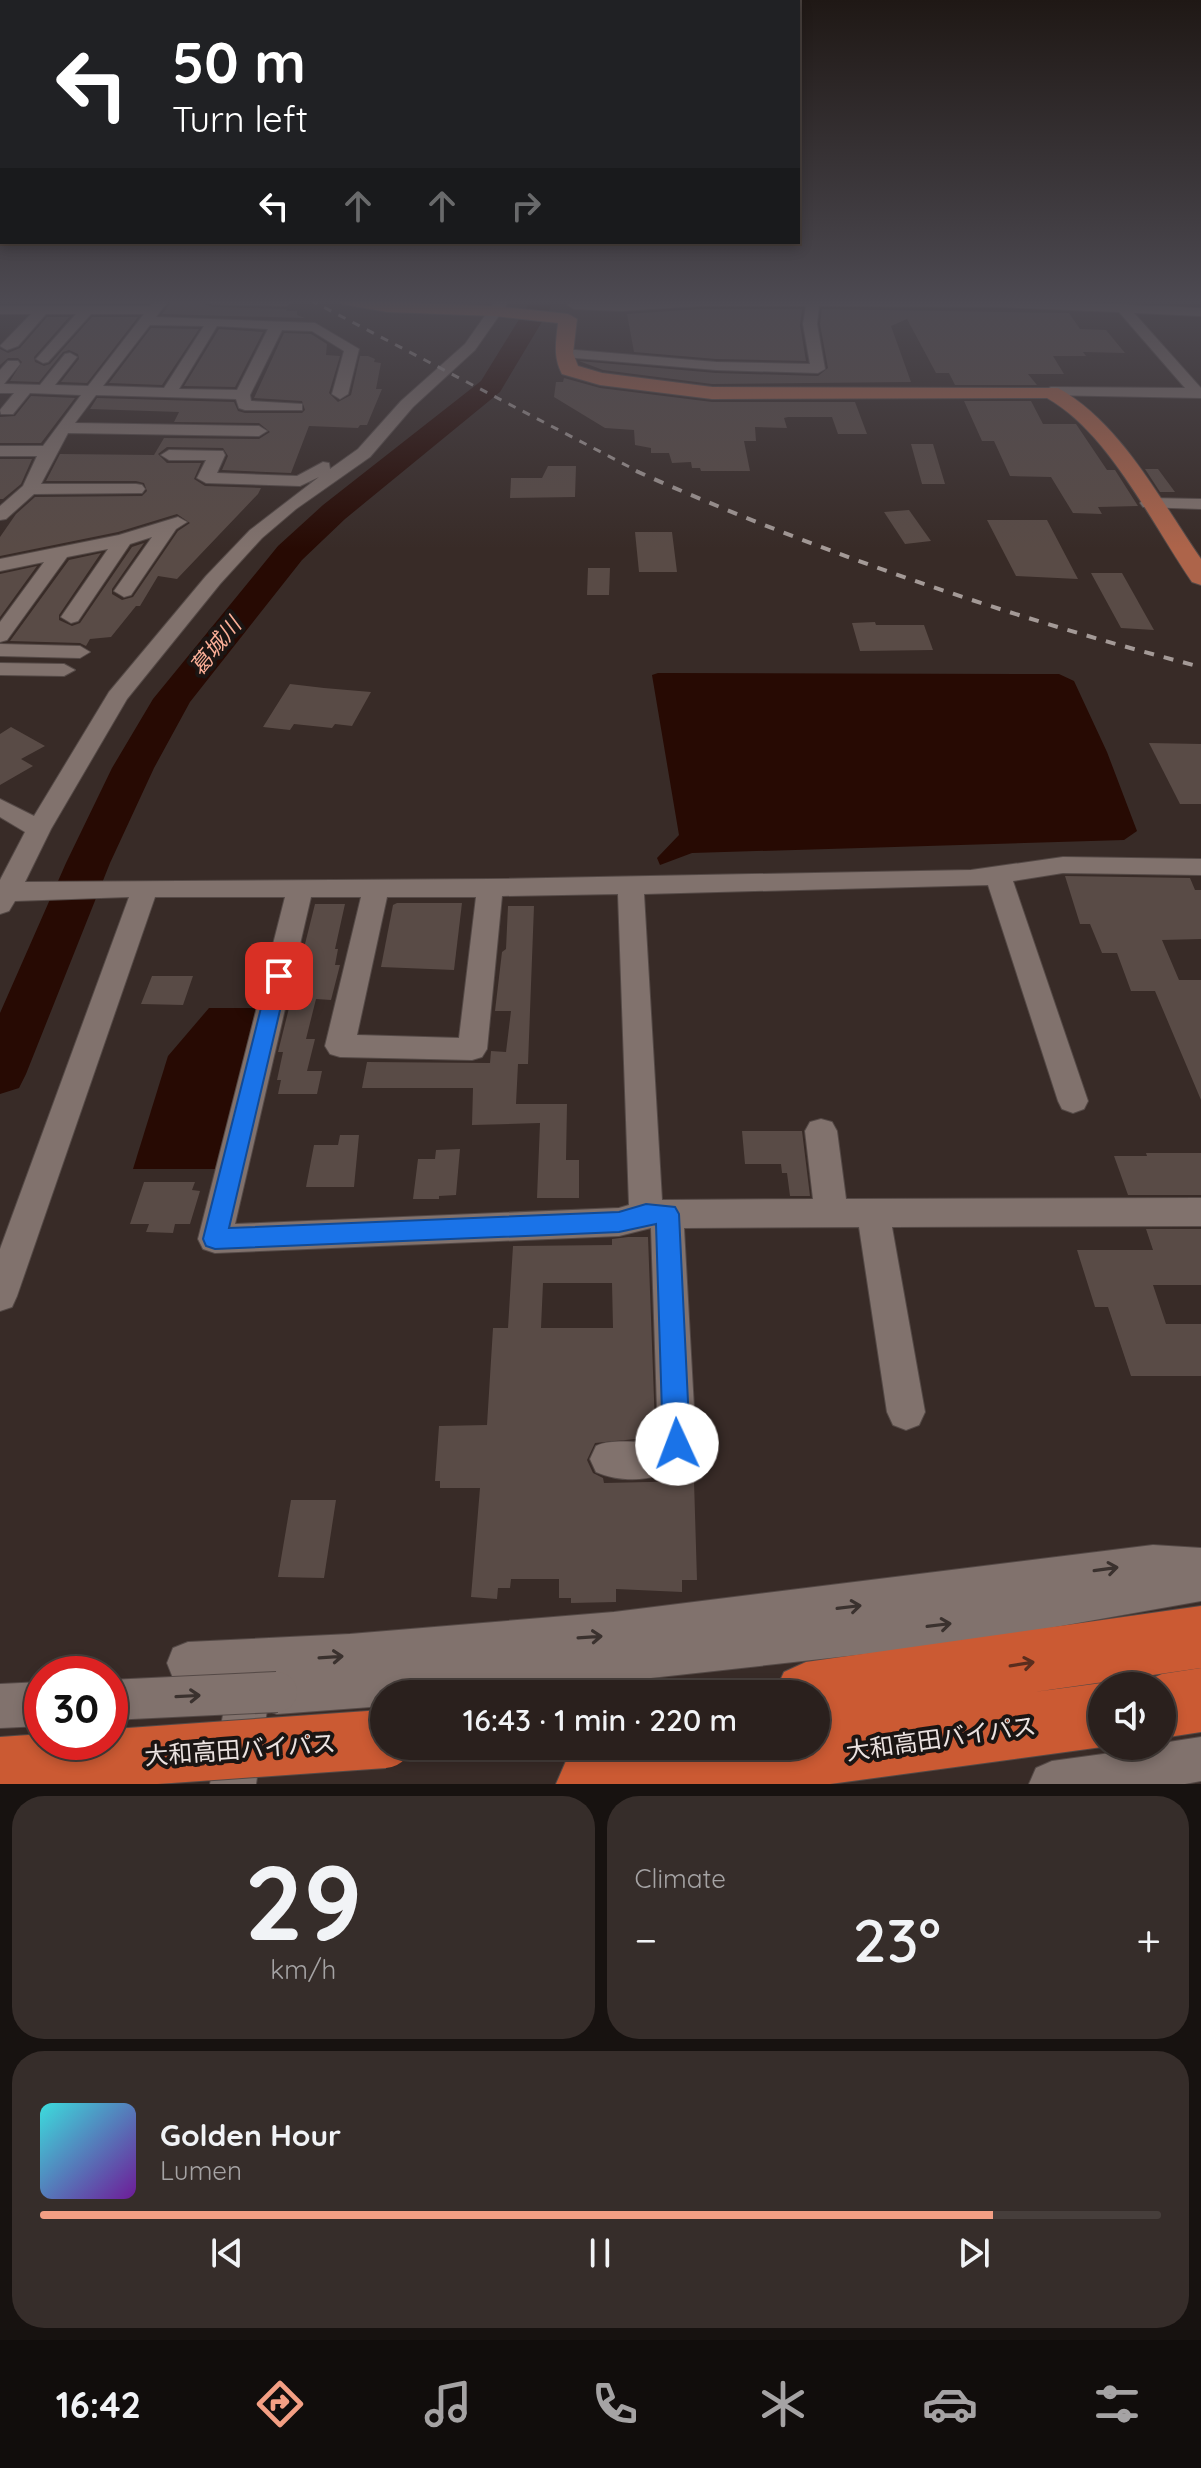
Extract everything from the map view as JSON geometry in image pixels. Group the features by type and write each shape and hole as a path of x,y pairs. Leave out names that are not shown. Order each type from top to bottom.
{"highway":[{"path":"830,1691 1201,1637"},
{"path":"1176,1704 1201,1700"},
{"name":"大和高田バイパス","path":"589,1784 1088,1717"},
{"name":"大和高田バイパス","path":"0,1766 370,1740"}],"main road":[{"path":"634,383 712,393 1051,392 1076,406 1104,434 1201,577"}],"street":[{"path":"44,389 49,383"},
{"path":"5,508 30,489 48,451 87,395 100,383"},
{"path":"170,391 175,383"},
{"path":"248,383 242,395 245,405 296,407"},
{"path":"340,394 343,383"},
{"path":"3,899 39,829 117,697 213,580 256,534 290,505 364,453 407,404 430,383"},
{"path":"0,388 242,395"},
{"path":"7,411 26,389"},
{"path":"1051,392 1199,393"},
{"path":"68,421 175,417"},
{"path":"68,421 259,431"},
{"path":"0,451 48,451"},
{"path":"169,455 217,455 206,478 300,481 337,459 364,453"},
{"path":"30,489 136,489"},
{"path":"1149,503 1201,504"},
{"path":"0,565 123,540 174,524 124,591"},
{"path":"71,617 123,540"},
{"path":"0,636 61,552"},
{"path":"0,650 80,652"},
{"path":"0,669 64,670"},
{"path":"0,807 39,829"},
{"path":"3,899 41,889 490,888 971,879 1063,865 1201,867"},
{"path":"998,875 1073,1101"},
{"path":"609,1459 661,1458 671,1454 677,1444 631,885"},
{"path":"300,888 215,1239 619,1222 656,1214 1201,1212"},
{"path":"376,888 340,1046 472,1049 490,888"},
{"path":"0,1296 138,890"},
{"path":"821,1131 831,1213"},
{"path":"873,1213 906,1412"},
{"path":"128,1697 265,1677 857,1607 1114,1568 1153,1565 1201,1568"},
{"path":"188,1663 265,1677 421,1682 966,1622 1201,1581"},
{"path":"233,1784 265,1677"},
{"path":"0,1706 24,1705"},
{"path":"1052,1784 1201,1759"}],"shaded area":[{"path":"1059,674 1074,681 1107,752 1137,831 1124,840 692,853 660,865 657,858 679,835 652,675"},
{"path":"209,1008 256,1008 218,1169 133,1169 168,1056"}],"building":[{"path":"116,383 163,383 162,385"},
{"path":"186,383 237,383 235,387 184,386"},
{"path":"261,383 332,383 329,393 338,402 351,395 354,383 377,383 376,389 382,389 367,425 358,428 309,426 291,473 222,470 228,456 223,448 167,447 158,454 167,463 201,463 194,479 205,486 261,488 177,579 158,576 140,606 136,606 111,637 90,639 86,646 80,643 10,641 69,560 101,553 59,615 59,620 72,626 80,623 132,547 144,543 112,589 112,594 122,600 133,597 178,531 190,523 177,514 118,532 0,556 0,537 16,514 35,497 142,496 147,491 144,483 136,481 46,481 60,454 154,455 164,438 259,439 270,432 259,423 174,422 179,412 90,409 97,398 234,402 238,411 245,413 302,413 305,410 302,401 254,398"},
{"path":"556,383 583,383 712,402 855,402 867,434 838,434 832,417 788,417 784,418 787,428 755,427 756,441 744,441 750,471 701,471 700,468 692,468 691,462 672,463 669,453 651,453 651,448 635,445 634,430 605,428 554,397"},
{"path":"954,383 1037,385 955,385"},
{"path":"31,396 75,398 41,443 0,443 0,417 15,416"},
{"path":"964,401 1031,401 1043,424 1076,424 1107,470 1115,470 1138,506 1098,507 1102,514 1073,513 1051,477 1010,476 994,441 982,441"},
{"path":"911,444 933,444 945,484 922,484"},
{"path":"0,459 32,459 21,484 3,499 0,499"},
{"path":"548,466 576,466 575,497 510,498 511,478 542,478"},
{"path":"1145,469 1158,469 1175,492 1160,492"},
{"path":"909,510 931,541 905,544 884,512"},
{"path":"987,520 1047,520 1078,579 1016,576"},
{"path":"635,532 672,532 677,572 639,572"},
{"path":"37,566 0,617 0,574"},
{"path":"588,568 610,568 609,595 587,595"},
{"path":"1091,573 1122,573 1154,630 1121,628"},
{"path":"875,622 876,625 924,625 933,650 860,651 852,623"},
{"path":"290,684 371,692 352,726 335,724 332,728 294,724 290,730 263,727"},
{"path":"11,727 45,746 21,759 33,766 0,785 0,734"},
{"path":"1149,743 1201,744 1201,804 1180,804"},
{"path":"1065,876 1190,878 1195,890 1201,890 1201,939 1162,940 1179,980 1201,980 1201,1100 1155,991 1131,991 1117,953 1102,953 1090,924 1080,924"},
{"path":"462,903 454,970 381,967 393,905"},
{"path":"315,904 345,904 335,949 338,949 335,965 340,965 331,1000 316,999 306,1039 315,1039 307,1071 322,1071 317,1094 278,1094 281,1080 277,1080 283,1052 278,1052"},
{"path":"508,906 534,906 528,1064 518,1064 516,1104 567,1104 566,1160 579,1160 579,1198 537,1198 540,1123 472,1125 473,1088 362,1088 367,1062 490,1063 491,1051 506,1052 511,1011 495,1011 502,952 506,949"},
{"path":"152,976 193,976 183,1005 141,1004"},
{"path":"742,1131 802,1131 810,1196 790,1196 787,1173 782,1173 781,1164 745,1164"},
{"path":"340,1135 359,1135 354,1187 306,1187 314,1145 338,1145"},
{"path":"460,1149 456,1195 439,1196 439,1199 413,1199 418,1159 435,1159 436,1150"},
{"path":"1146,1153 1201,1153 1201,1195 1128,1195 1114,1156 1147,1156"},
{"path":"144,1182 195,1182 192,1190 200,1191 190,1224 175,1224 173,1233 146,1232 149,1224 130,1224"},
{"path":"1146,1229 1201,1229 1201,1285 1153,1285 1166,1324 1201,1324 1201,1376 1131,1376 1108,1307 1095,1307 1077,1250 1153,1250"},
{"path":"648,1237 655,1426 646,1426 646,1438 595,1443 587,1460 593,1473 603,1478 604,1483 694,1481 697,1580 682,1580 682,1592 616,1589 616,1602 571,1603 571,1598 559,1598 559,1579 511,1579 510,1588 498,1588 497,1599 471,1597 480,1488 440,1488 440,1481 435,1481 439,1426 487,1425 493,1328 508,1328 513,1246 612,1245 612,1239","holes":["543,1283 612,1283 613,1328 541,1328"]},
{"path":"291,1500 336,1500 324,1578 278,1577"}],"waterway":[{"name":"葛城川","path":"0,1074 88,863 133,768 172,699 290,553 334,512 493,383"}],"railway":[{"path":"469,383 641,473"},
{"path":"636,471 773,528 914,581 1058,627 1201,667"}],"route":[{"path":"279,976 215,1239 619,1222 646,1214 667,1214 677,1444"}]}
